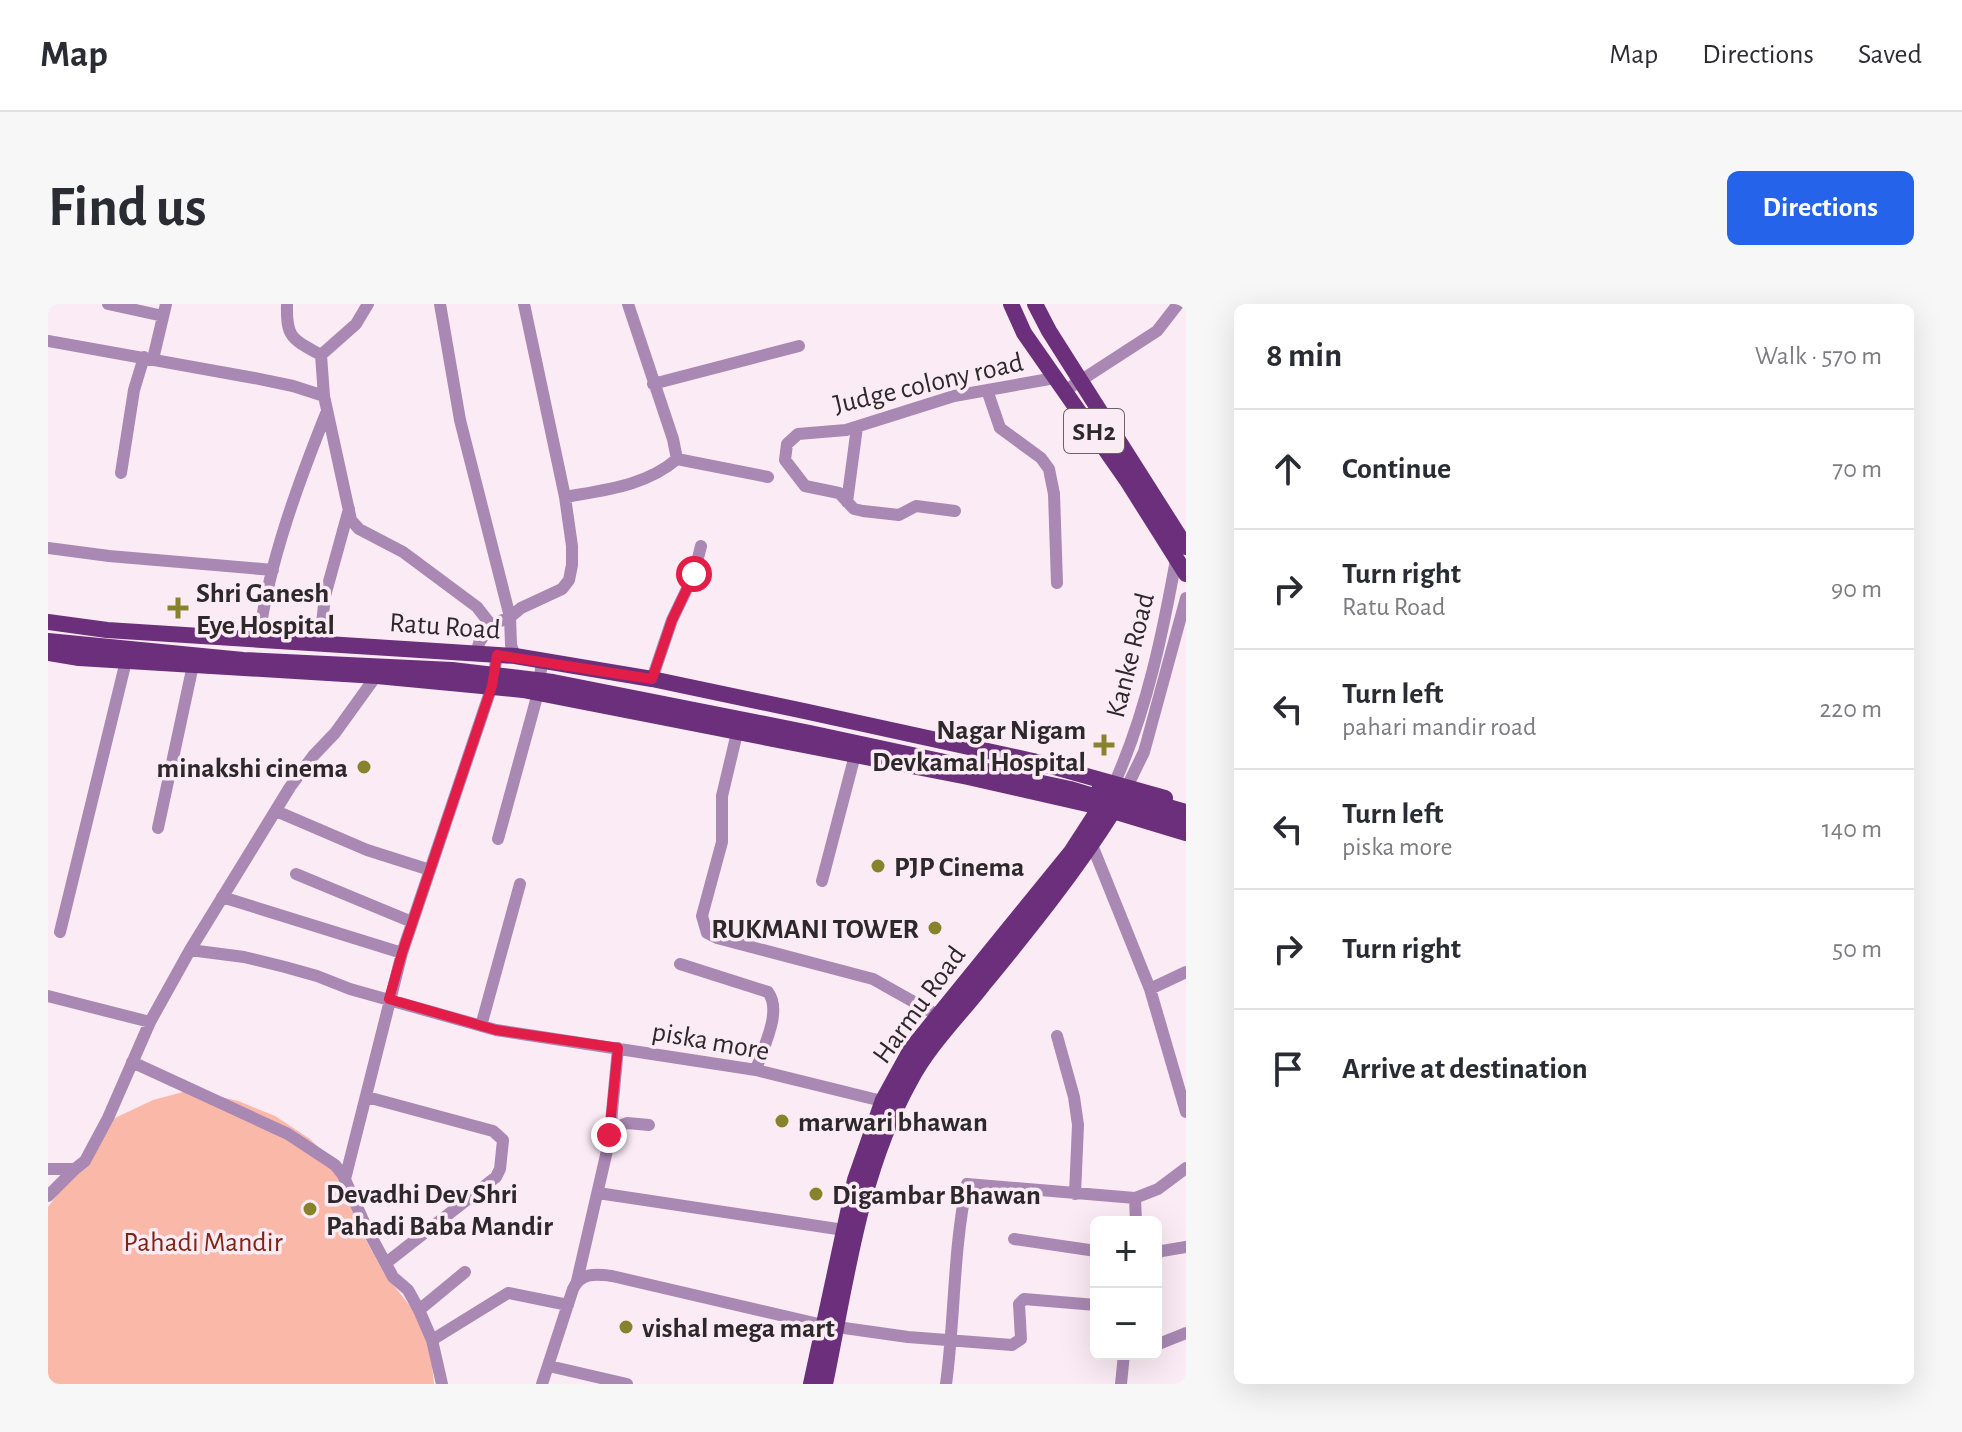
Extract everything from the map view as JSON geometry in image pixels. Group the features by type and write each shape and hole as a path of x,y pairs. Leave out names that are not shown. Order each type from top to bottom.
{"main road":[{"name":"SH2","path":"1011,304 1024,333 1128,482 1181,547"},
{"name":"SH2","path":"1035,304 1181,547 1186,574"},
{"name":"Ratu Road","path":"48,622 107,630 515,656 652,679 1033,761 1186,805"},
{"path":"48,631 244,649 453,660 555,672 1044,772 1186,812"},
{"path":"48,641 243,660 452,670 553,682 1070,789 1186,824"},
{"name":"Ratu Road","path":"48,653 79,658 377,676 538,693 656,714 1107,808 1186,833"},
{"name":"Harmu Road","path":"811,1384 885,1135 890,1103 1092,845 1121,784"},
{"name":"Harmu Road","path":"825,1384 844,1230 855,1180 911,1049 1107,808"}],"street":[{"path":"108,304 164,310 134,390 121,473"},
{"path":"287,304 290,337 321,355"},
{"path":"321,355 356,324 368,304"},
{"path":"440,304 460,420 510,617 511,645 515,656"},
{"path":"476,654 491,625 562,589 569,580 572,546 565,497 524,304"},
{"path":"628,304 677,459"},
{"path":"1061,384 1081,380 1157,331 1178,304"},
{"path":"48,341 293,386 324,396"},
{"path":"653,384 799,346"},
{"path":"321,355 324,396 351,520 359,529 403,552 477,607 491,625"},
{"name":"Judge colony road","path":"955,511 916,506 893,515 854,509 839,493 805,486 788,466 784,453 791,437 798,434 857,427 932,402 987,390 1061,384"},
{"path":"987,390 1000,428 1041,458 1049,469 1054,494 1057,583"},
{"path":"259,639 273,570 327,411"},
{"path":"847,502 857,427"},
{"path":"565,497 646,479 677,459 768,477"},
{"path":"320,642 325,596 349,509"},
{"path":"652,679 672,620 694,574 701,546"},
{"name":"Kanke Road","path":"1121,784 1151,680 1181,547"},
{"path":"48,548 273,570"},
{"name":"Kanke Road","path":"1121,784 1144,752 1186,598"},
{"path":"48,1196 85,1161 108,1118 150,1022 190,950 276,811 313,756 335,733 377,676 392,647"},
{"path":"345,1179 402,953 492,686 497,655"},
{"path":"60,932 126,661"},
{"path":"498,839 538,693 542,661"},
{"path":"158,828 193,665"},
{"path":"737,733 722,796 722,842 702,916 707,933 873,979 937,1015"},
{"path":"822,881 855,755"},
{"path":"276,811 367,850 430,870"},
{"path":"1092,845 1150,989 1186,1112"},
{"path":"296,874 412,922"},
{"path":"481,1026 520,884"},
{"path":"222,897 402,953"},
{"name":"piska more","path":"190,950 244,957 317,976 350,989 481,1026 528,1036 756,1070 890,1103"},
{"path":"680,964 768,992 773,1010 756,1070"},
{"path":"1150,989 1186,972"},
{"path":"48,996 150,1022"},
{"path":"1057,1036 1074,1097 1078,1125 1075,1194"},
{"path":"542,1384 577,1281 598,1193 609,1135 618,1048"},
{"path":"132,1062 288,1134 335,1165 345,1179 393,1277 408,1290 419,1310 432,1340 442,1384"},
{"path":"367,1097 493,1131 503,1140 500,1169 496,1177 386,1263"},
{"path":"609,1135 616,1125 649,1125"},
{"path":"946,1384 960,1217 967,1184 1135,1198 1158,1189 1186,1168"},
{"path":"48,1169 75,1169"},
{"path":"598,1193 844,1230"},
{"path":"1135,1198 1136,1216"},
{"path":"1014,1239 1090,1250"},
{"path":"1162,1251 1186,1247"},
{"path":"419,1310 465,1272"},
{"path":"577,1281 588,1275 612,1276 830,1326 908,1337 1012,1345 1018,1343 1021,1334 1019,1304 1024,1299 1090,1304"},
{"path":"432,1340 508,1293 568,1305"},
{"path":"1162,1343 1186,1333"},
{"path":"1121,1384 1126,1360"},
{"path":"549,1366 627,1384"}],"green space":[{"name":"Pahadi Mandir","path":"191,1090 238,1101 275,1116 310,1139 339,1167 357,1224 384,1273 413,1310 430,1347 434,1384 48,1384 48,1207 115,1118 153,1100"}],"place":[{"name":"Shri Ganesh Eye Hospital","path":"178,608"},
{"name":"Nagar Nigam Devkamal Hospital","path":"1104,745"},
{"name":"minakshi cinema","path":"364,767"},
{"name":"PJP Cinema","path":"878,866"},
{"name":"RUKMANI TOWER","path":"935,928"},
{"name":"marwari bhawan","path":"782,1121"},
{"name":"Digambar Bhawan","path":"816,1194"},
{"name":"Devadhi Dev Shri Pahadi Baba Mandir","path":"310,1209"},
{"name":"vishal mega mart","path":"626,1327"}],"route":[{"path":"609,1135 618,1048 496,1030 389,999 492,686 497,655 652,679 679,602 694,574"}]}
